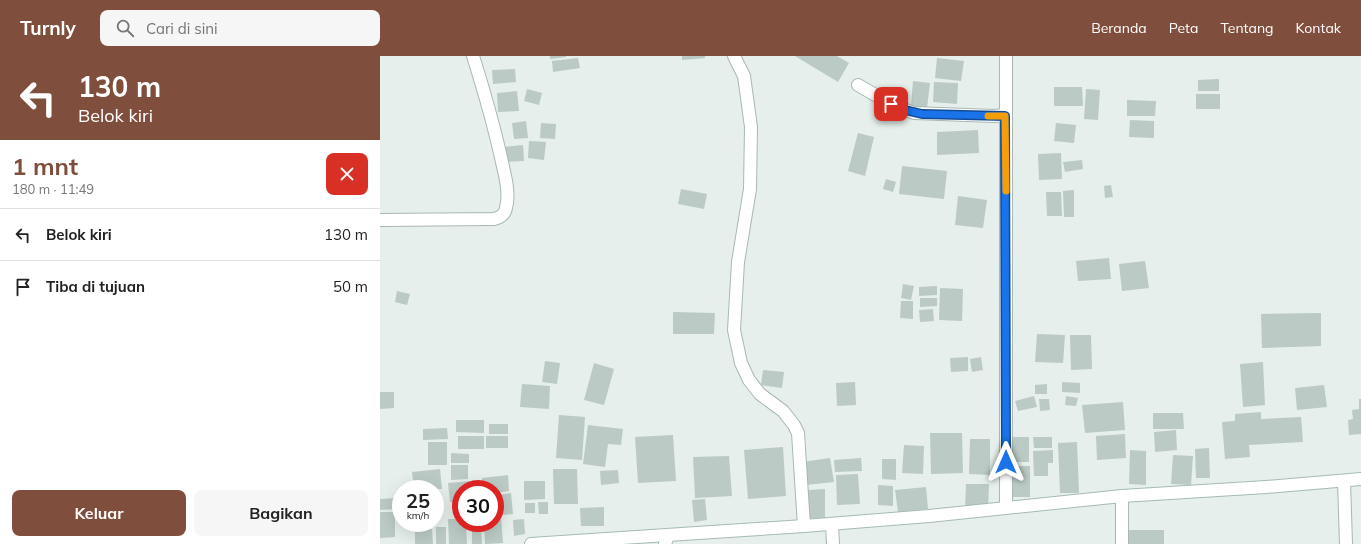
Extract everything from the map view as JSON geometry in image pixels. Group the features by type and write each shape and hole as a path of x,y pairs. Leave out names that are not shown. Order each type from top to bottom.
{"street":[{"path":"380,220 494,219 503,215 506,208 507,195 505,178 496,134 473,56"},
{"path":"734,56 744,76 751,127 750,189 738,262 734,330 741,363 749,380 760,394 783,410 798,433 804,526"},
{"path":"1006,56 1006,508"},
{"path":"858,85 891,104 914,113 1005,116"},
{"path":"531,544 667,540 1122,496 1244,489 1361,479"},
{"path":"1344,481 1346,544"},
{"path":"1122,496 1122,544"},
{"path":"832,524 833,544"}],"building":[{"path":"550,56 566,56 566,57 550,59"},
{"path":"682,56 705,56 705,58 682,60"},
{"path":"795,56 837,56 849,63 838,82"},
{"path":"578,58 580,68 553,72 552,61"},
{"path":"937,58 964,61 961,81 935,78"},
{"path":"515,69 516,82 493,84 492,70"},
{"path":"1219,79 1219,91 1198,91 1198,80"},
{"path":"913,81 930,83 927,108 911,106"},
{"path":"934,82 958,83 957,104 933,102"},
{"path":"1054,87 1082,87 1083,106 1054,106"},
{"path":"527,89 542,93 539,105 524,101"},
{"path":"1086,89 1100,90 1098,120 1084,119"},
{"path":"517,91 519,111 498,112 497,93"},
{"path":"1196,94 1220,94 1220,109 1196,109"},
{"path":"1127,100 1156,101 1155,116 1127,116"},
{"path":"1130,120 1154,121 1154,138 1129,137"},
{"path":"526,121 528,138 514,139 512,123"},
{"path":"541,123 556,124 555,139 540,138"},
{"path":"1056,123 1076,125 1074,143 1054,141"},
{"path":"978,130 979,153 937,155 937,132"},
{"path":"858,133 874,137 865,176 848,171"},
{"path":"529,141 546,142 544,160 528,158"},
{"path":"523,145 524,161 505,162 504,147"},
{"path":"1061,153 1062,179 1039,180 1038,154"},
{"path":"1082,160 1083,169 1065,172 1063,162"},
{"path":"902,166 947,171 944,199 899,194"},
{"path":"886,179 896,182 893,192 883,189"},
{"path":"1111,185 1113,197 1105,198 1104,186"},
{"path":"681,189 707,194 704,209 678,204"},
{"path":"1074,190 1074,217 1064,217 1063,191"},
{"path":"1046,192 1061,192 1062,216 1047,216"},
{"path":"958,196 987,200 983,228 955,225"},
{"path":"1109,258 1111,279 1078,281 1076,261"},
{"path":"1145,261 1149,288 1122,291 1119,264"},
{"path":"903,284 914,286 911,300 901,298"},
{"path":"937,286 937,295 919,296 919,287"},
{"path":"940,288 963,289 962,321 939,320"},
{"path":"397,291 410,294 407,305 395,302"},
{"path":"920,298 937,298 937,306 920,307"},
{"path":"901,301 913,301 913,319 900,318"},
{"path":"933,309 934,321 920,322 919,310"},
{"path":"673,312 715,313 714,334 673,334"},
{"path":"1321,313 1321,346 1262,348 1261,314"},
{"path":"1037,334 1065,335 1063,363 1035,362"},
{"path":"1070,335 1091,335 1092,369 1071,370"},
{"path":"968,357 968,371 951,372 950,358"},
{"path":"981,357 983,370 972,372 970,359"},
{"path":"545,361 560,363 557,384 542,382"},
{"path":"1263,362 1265,405 1243,407 1240,364"},
{"path":"594,363 614,369 604,405 584,400"},
{"path":"763,370 784,372 782,388 761,385"},
{"path":"855,382 856,405 837,406 836,383"},
{"path":"1062,382 1080,383 1080,393 1062,392"},
{"path":"522,384 550,386 549,409 520,407"},
{"path":"1047,384 1047,394 1035,394 1035,385"},
{"path":"1324,385 1327,407 1297,410 1295,388"},
{"path":"380,392 394,392 394,408 380,409"},
{"path":"1034,396 1037,407 1018,411 1015,401"},
{"path":"1066,396 1078,398 1076,406 1065,405"},
{"path":"1039,399 1049,399 1050,410 1040,411"},
{"path":"1359,399 1361,399 1361,434 1349,435 1348,420 1353,419 1352,410 1359,409"},
{"path":"1123,402 1125,430 1085,433 1082,405"},
{"path":"1261,412 1261,419 1301,417 1303,442 1249,445 1250,457 1225,459 1222,422 1235,421 1235,414"},
{"path":"1153,413 1183,413 1184,429 1153,429"},
{"path":"559,415 585,417 582,460 556,458"},
{"path":"456,420 484,420 484,433 456,432"},
{"path":"489,424 508,424 508,434 489,434"},
{"path":"588,425 623,429 621,445 608,444 605,467 583,464"},
{"path":"447,428 448,439 423,440 423,429"},
{"path":"1176,430 1177,450 1155,452 1154,432"},
{"path":"930,433 962,433 963,473 931,474"},
{"path":"1125,434 1126,458 1097,460 1096,436"},
{"path":"673,435 676,481 638,483 635,437"},
{"path":"458,436 484,436 484,449 458,449"},
{"path":"486,436 508,436 508,448 486,448"},
{"path":"1013,437 1029,437 1029,462 1013,462"},
{"path":"1033,437 1052,437 1052,448 1034,448"},
{"path":"970,439 990,439 990,475 969,474"},
{"path":"428,442 447,442 447,465 428,465"},
{"path":"1077,442 1079,493 1060,493 1058,443"},
{"path":"904,445 924,446 923,474 902,473"},
{"path":"783,447 786,496 748,499 744,450"},
{"path":"1209,448 1210,478 1196,478 1195,449"},
{"path":"1053,450 1053,463 1048,463 1048,476 1034,476 1033,451"},
{"path":"1130,450 1146,451 1146,485 1129,484"},
{"path":"451,453 469,454 469,463 451,463"},
{"path":"1173,455 1193,456 1191,485 1171,484"},
{"path":"729,456 732,496 695,498 693,457"},
{"path":"830,458 834,482 806,485 802,462"},
{"path":"861,458 862,471 835,472 834,460"},
{"path":"882,459 896,459 896,480 882,479"},
{"path":"451,465 468,465 468,479 451,480"},
{"path":"1010,466 1030,466 1030,497 1011,497"},
{"path":"440,469 441,480 413,480 412,472"},
{"path":"553,469 577,469 578,504 554,504"},
{"path":"618,470 619,483 601,485 600,471"},
{"path":"858,474 860,504 837,505 836,475"},
{"path":"508,475 509,491 504,492 504,480 482,480 482,478"},
{"path":"524,481 545,481 545,499 524,500"},
{"path":"448,483 452,483 452,502 450,502"},
{"path":"966,484 989,484 988,509 965,508"},
{"path":"878,485 893,486 893,506 878,505"},
{"path":"926,487 928,509 898,512 895,490"},
{"path":"825,489 825,518 808,518 808,490"},
{"path":"511,493 513,514 504,515 504,494"},
{"path":"392,498 392,509 380,510 380,499"},
{"path":"705,499 707,520 694,522 692,500"},
{"path":"538,502 548,502 548,514 539,514"},
{"path":"525,503 535,503 535,513 525,513"},
{"path":"604,507 604,526 581,526 580,508"},
{"path":"380,512 392,512 392,532 395,532 395,537 380,538"},
{"path":"448,519 452,519 452,532 466,532 467,544 449,544"},
{"path":"524,519 525,534 514,536 513,520"},
{"path":"444,527 446,527 446,544 436,544 436,532 444,532"},
{"path":"1126,530 1164,530 1164,544 1126,544"},
{"path":"415,532 432,532 433,544 415,544"},
{"path":"472,532 481,532 482,544 472,544"},
{"path":"484,532 502,532 503,543 485,544"}],"slow traffic":[{"path":"988,116 1005,116 1006,191"}],"route":[{"path":"891,104 914,113 922,114 1005,116 1006,462"}]}
